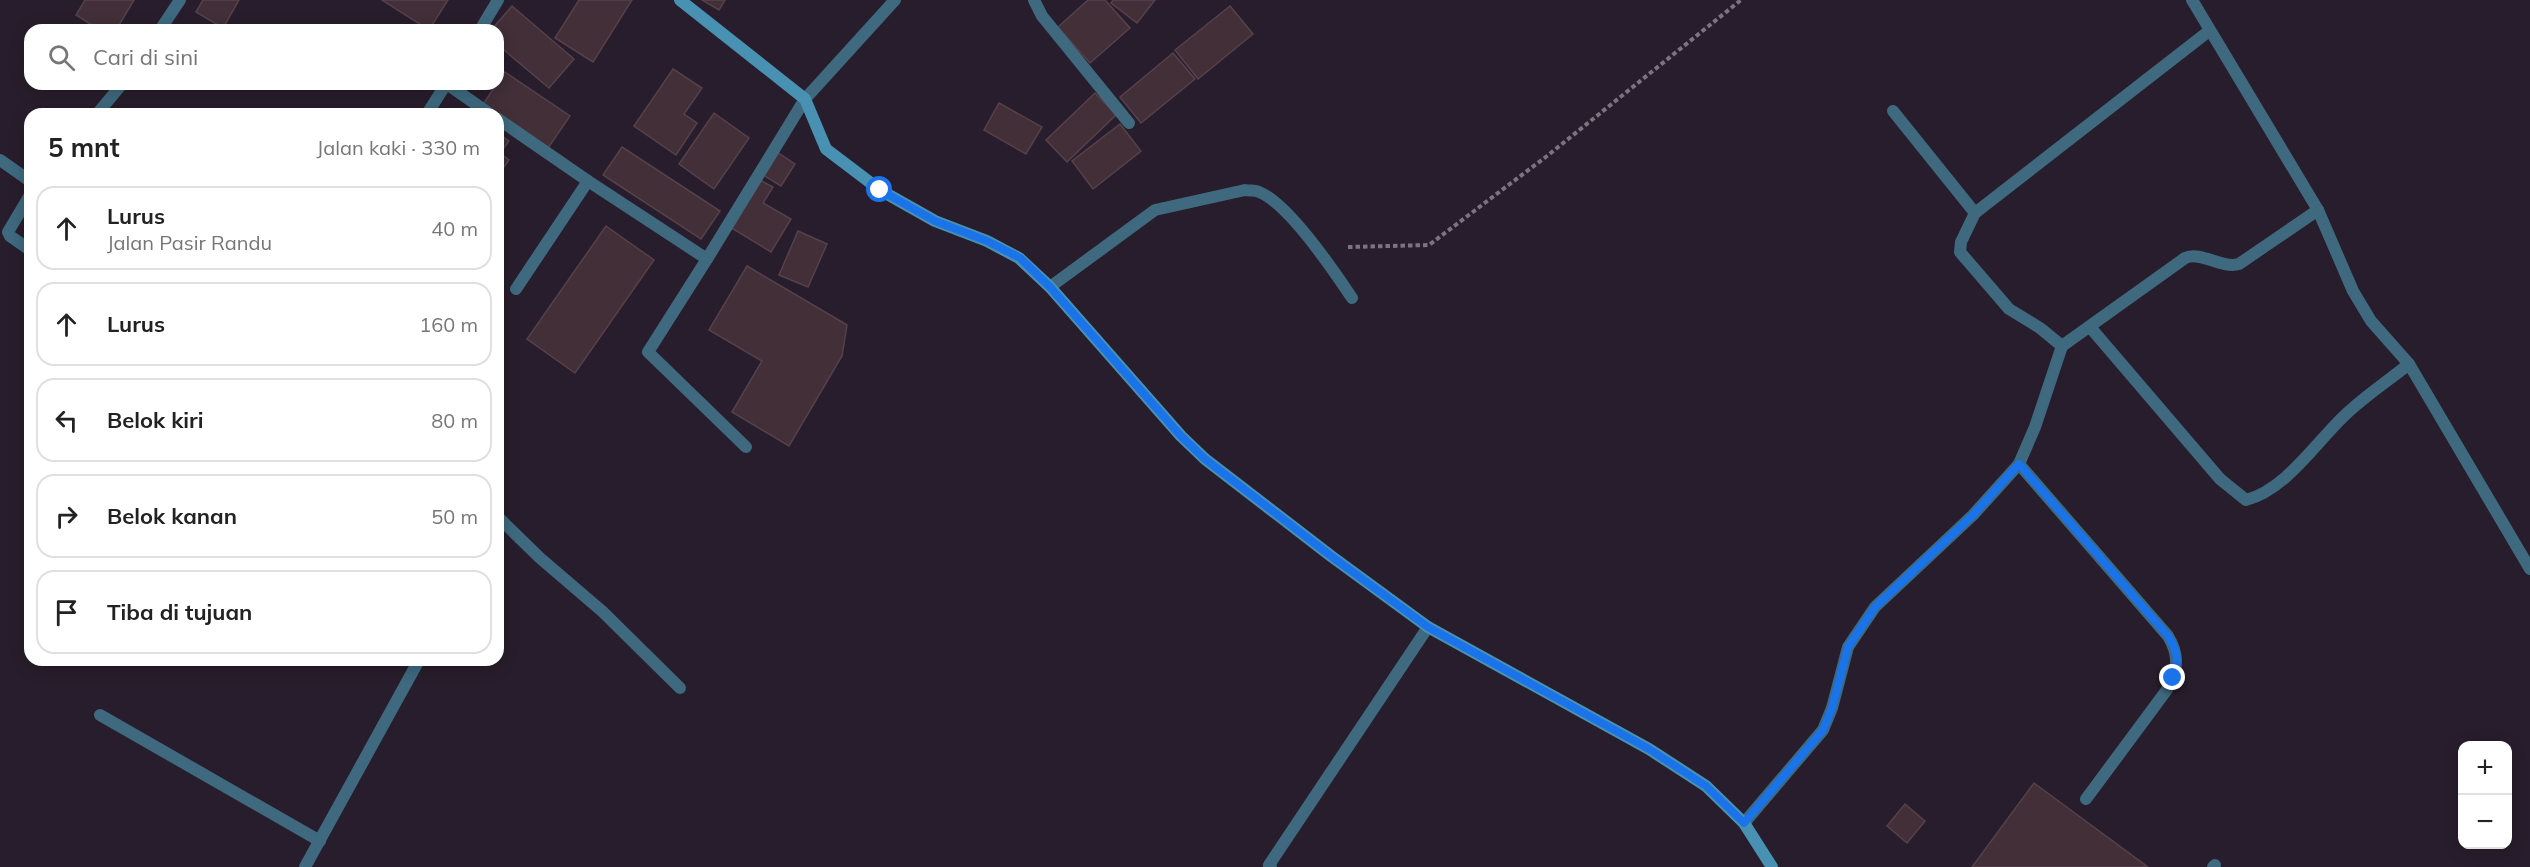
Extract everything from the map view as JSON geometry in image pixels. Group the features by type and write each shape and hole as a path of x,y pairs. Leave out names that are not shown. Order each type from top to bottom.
{"street":[{"path":"164,24 180,0"},
{"path":"484,24 498,0"},
{"path":"680,0 805,99 826,149 862,177 880,190 935,221 987,241 1020,258 1050,287 1181,436 1205,459 1428,627 1649,749 1706,786 1744,823 1772,867"},
{"path":"746,447 648,352 708,259 805,99 895,0"},
{"path":"1034,0 1042,16 1129,123"},
{"path":"2192,0 2318,210 2353,291 2372,321 2409,364 2530,569"},
{"path":"2062,346 2040,328 2009,309 1960,252 1961,242 1975,213 2209,31"},
{"path":"102,108 117,90"},
{"path":"431,108 442,90"},
{"path":"455,90 481,108"},
{"path":"1893,111 1975,213"},
{"path":"504,124 708,259"},
{"path":"0,160 24,177"},
{"path":"516,289 588,181"},
{"path":"1050,287 1155,210 1245,190 1258,191 1275,202 1318,249 1353,298"},
{"path":"24,205 8,232 10,236 24,245"},
{"path":"1744,823 1823,730 1832,708 1848,647 1875,607 1973,515 2019,464 2035,427 2062,346 2185,258 2192,255 2231,266 2239,264 2318,210"},
{"path":"2090,327 2220,479 2246,500 2261,496 2300,464 2344,416 2409,364"},
{"path":"2019,464 2168,636 2177,653 2176,671 2166,691 2086,799"},
{"path":"504,524 603,612 680,688"},
{"path":"1269,866 1428,627"},
{"path":"305,867 416,666"},
{"path":"100,715 320,841"}],"path":[{"path":"1318,249 1429,245 1547,156 1741,0"}],"building":[{"path":"85,0 134,0 120,24 90,24 76,15"},
{"path":"203,0 239,0 225,24 216,24 196,12"},
{"path":"382,0 448,0 433,24 420,24"},
{"path":"579,0 632,0 593,62 555,38"},
{"path":"702,0 725,0 719,10"},
{"path":"1088,0 1105,0 1130,28 1090,63 1058,27"},
{"path":"1113,0 1155,0 1137,23 1111,3"},
{"path":"512,6 574,59 549,88 504,50 504,24 496,24"},
{"path":"1230,6 1253,34 1198,79 1175,50"},
{"path":"1173,53 1195,79 1141,123 1120,97"},
{"path":"673,69 702,88 684,114 697,123 676,155 634,126"},
{"path":"504,73 570,116 546,151 504,123 504,108 481,107 493,90 504,90"},
{"path":"1095,93 1116,115 1067,162 1046,140"},
{"path":"999,103 1042,127 1026,154 984,130"},
{"path":"714,113 749,138 714,189 679,164"},
{"path":"1120,124 1141,151 1093,189 1072,161"},
{"path":"504,137 509,141 504,148"},
{"path":"622,147 720,211 701,239 603,175"},
{"path":"777,152 795,164 781,186 763,175"},
{"path":"504,156 509,160 504,167"},
{"path":"758,179 773,187 763,203 791,219 771,252 730,227"},
{"path":"606,226 654,260 575,373 527,339"},
{"path":"798,231 827,244 808,287 779,275"},
{"path":"747,266 847,325 842,356 789,446 732,412 762,361 709,330"},
{"path":"2034,783 2148,867 1972,867"},
{"path":"1905,804 1925,821 1907,843 1887,826"}],"route":[{"path":"880,190 935,221 987,241 1020,258 1050,287 1181,436 1205,459 1331,556 1428,627 1649,749 1706,786 1744,823 1823,730 1832,708 1848,647 1875,607 1973,515 2019,464 2168,636 2177,653 2178,663 2173,678"}]}
